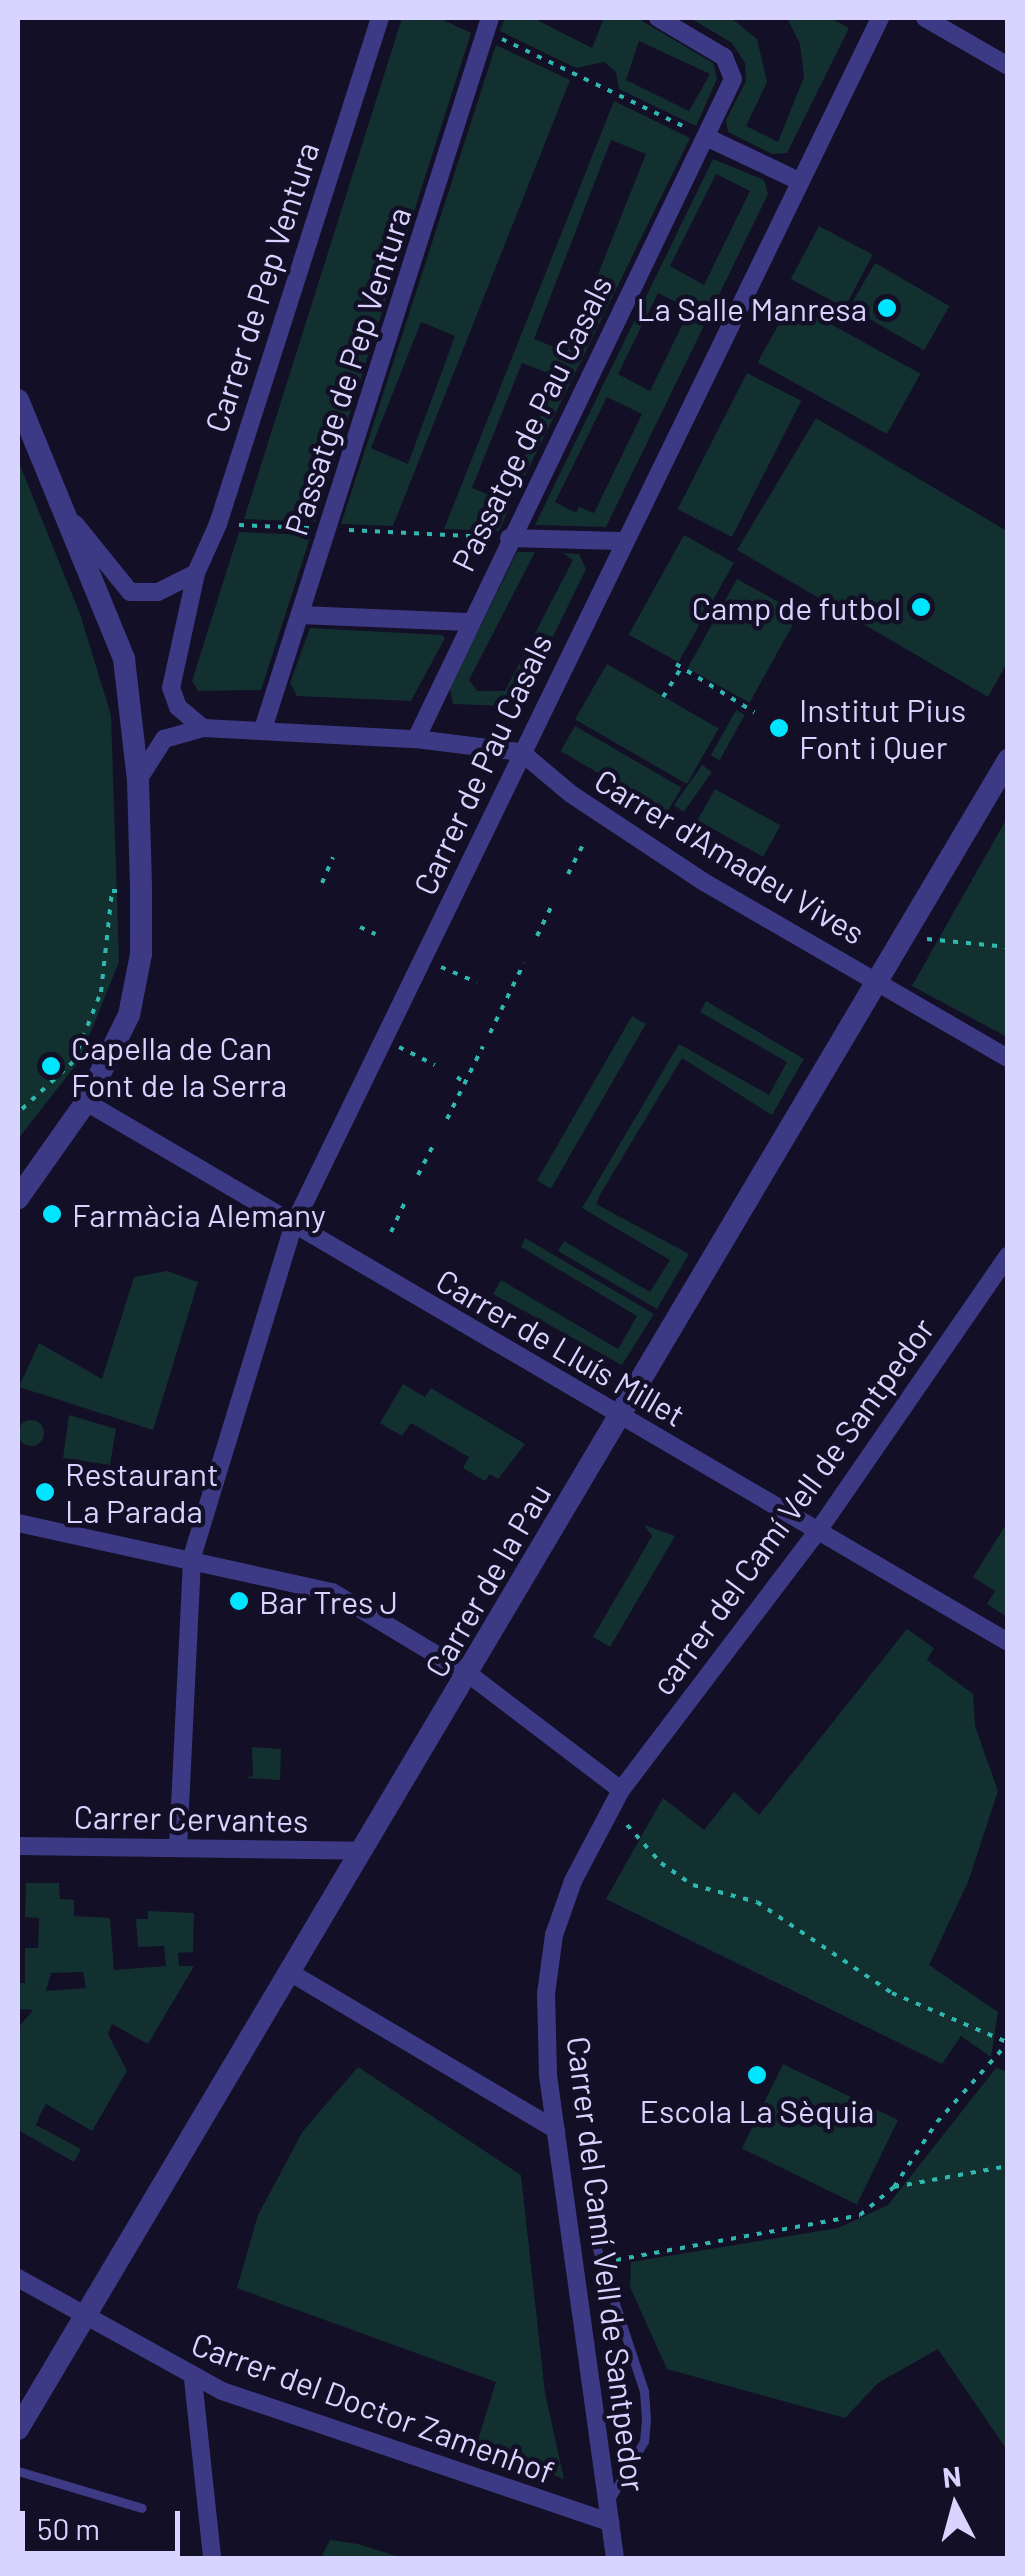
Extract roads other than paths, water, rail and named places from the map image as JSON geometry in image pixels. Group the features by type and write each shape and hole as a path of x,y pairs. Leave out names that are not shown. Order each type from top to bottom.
{"street":[{"name":"Carrer de Pep Ventura","path":"203,728 178,707 171,688 196,573 218,524 380,18"},
{"name":"Passatge de Pau Casals","path":"416,739 466,622 732,79 731,68 658,18"},
{"name":"Carrer de Pau Casals","path":"178,1846 192,1558 294,1224 620,541 880,18"},
{"path":"925,18 1008,66"},
{"name":"Passatge de Pep Ventura","path":"262,729 488,24"},
{"path":"706,137 799,180"},
{"path":"18,400 124,659 138,780 141,890 141,954 130,1015 86,1102 18,1198"},
{"path":"66,512 130,592 158,592 196,573"},
{"path":"509,538 620,541"},
{"path":"301,615 466,622"},
{"path":"138,780 164,739 203,728 416,739 521,752"},
{"name":"Carrer d'Amadeu Vives","path":"521,752 571,794 704,882 1008,1058"},
{"name":"Carrer de la Pau","path":"18,2429 470,1676 618,1418 1008,760"},
{"name":"Carrer de Lluís Millet","path":"86,1102 618,1418 820,1528 1008,1642"},
{"name":"carrer del Camí Vell de Santpedor","path":"617,1797 820,1528 1008,1255"},
{"path":"18,1523 192,1558 332,1592 470,1676 617,1797"},
{"name":"Carrer del Camí Vell de Santpedor","path":"615,2558 556,2130 546,1994 554,1934 572,1881 617,1797"},
{"name":"Carrer Cervantes","path":"18,1846 363,1851"},
{"path":"290,1973 556,2130"},
{"name":"Carrer del Doctor Zamenhof","path":"18,2278 83,2320 193,2379 608,2512"},
{"path":"193,2379 212,2558"}],"lane":[{"path":"596,2246 606,2262 646,2419 627,2478 608,2512"},
{"path":"18,2471 142,2508"}],"place":[{"name":"La Salle Manresa","path":"887,308"},
{"name":"Camp de futbol","path":"921,607"},
{"name":"Institut Pius Font i Quer","path":"779,728"},
{"name":"Capella de Can Font de la Serra","path":"51,1066"},
{"name":"Farmàcia Alemany","path":"52,1214"},
{"name":"Restaurant La Parada","path":"45,1492"},
{"name":"Bar Tres J","path":"239,1601"},
{"name":"Escola La Sèquia","path":"757,2075"}]}
